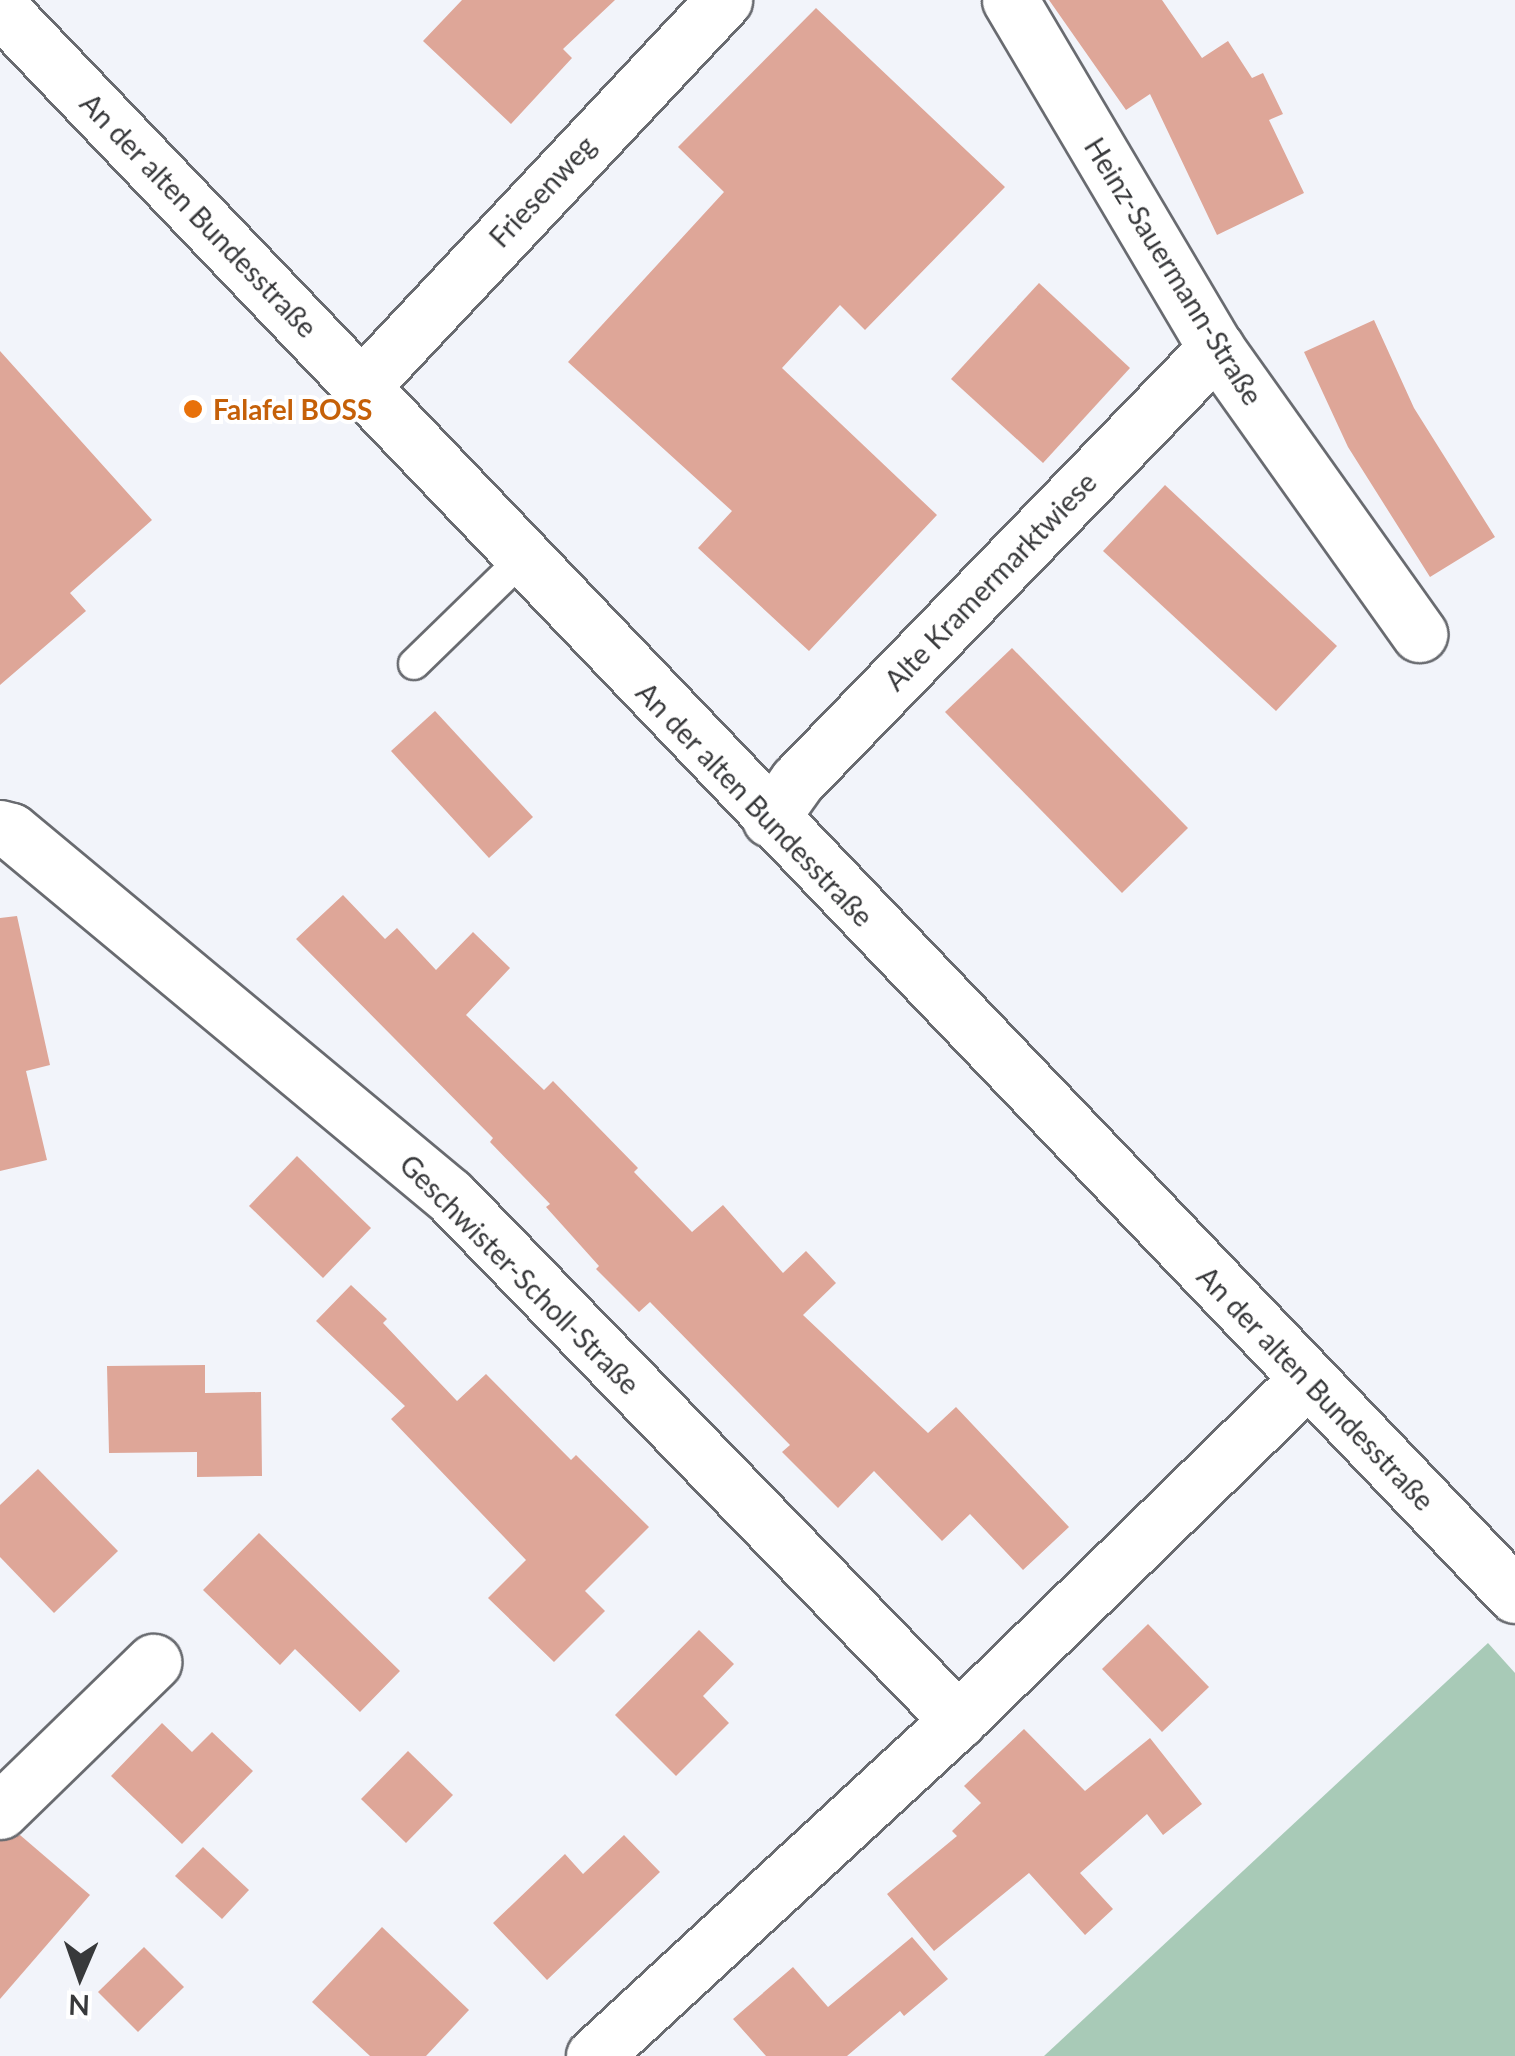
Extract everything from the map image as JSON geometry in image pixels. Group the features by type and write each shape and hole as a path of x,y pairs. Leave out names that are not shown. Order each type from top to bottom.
{"street":[{"name":"Friesenweg","path":"363,385 724,0"},
{"name":"Heinz-Sauermann-Straße","path":"1010,0 1216,348 1419,634"},
{"name":"An der alten Bundesstraße","path":"0,8 363,385 522,559 770,819 1515,1595"},
{"name":"Alte Kramermarktwiese","path":"770,819 797,781 1216,348"},
{"name":"Geschwister-Scholl-Straße","path":"0,828 11,831 450,1196 958,1720"},
{"path":"594,2056 958,1720 1308,1379"},
{"path":"0,1811 153,1662"}],"lane":[{"path":"414,664 522,559"}],"green space":[{"path":"1488,1643 1515,1673 1515,2056 1044,2056"}],"building":[{"path":"462,0 615,0 563,49 572,58 511,124 423,41"},
{"path":"1049,0 1162,0 1202,58 1228,41 1252,78 1263,73 1283,114 1269,120 1304,193 1217,235 1150,94 1126,110"},
{"path":"816,8 1005,187 865,330 840,305 782,368 937,515 809,651 698,548 732,511 568,362 724,192 678,147"},
{"path":"1039,283 1130,368 1043,463 951,379"},
{"path":"1374,320 1414,408 1495,537 1430,577 1348,447 1304,352"},
{"path":"0,351 152,520 70,593 86,611 0,685"},
{"path":"1165,485 1337,646 1276,711 1103,551"},
{"path":"1012,648 1188,828 1122,893 945,712"},
{"path":"435,711 533,817 489,858 391,751"},
{"path":"343,895 385,939 397,928 436,970 473,932 510,968 466,1015 544,1090 553,1081 638,1168 634,1172 692,1232 723,1205 783,1273 806,1251 836,1283 803,1315 928,1433 956,1407 1069,1527 1023,1570 970,1514 942,1541 874,1471 838,1508 782,1452 790,1445 650,1302 639,1312 596,1269 599,1266 546,1207 550,1204 490,1142 493,1138 296,939"},
{"path":"17,916 50,1065 26,1071 47,1160 0,1171 0,918"},
{"path":"297,1156 371,1228 323,1278 249,1206"},
{"path":"351,1285 387,1319 383,1323 457,1401 486,1374 571,1460 576,1455 649,1527 585,1591 605,1611 554,1662 488,1598 526,1560 391,1419 405,1406 316,1321"},
{"path":"205,1365 205,1393 261,1392 262,1476 197,1477 197,1452 109,1453 107,1366"},
{"path":"38,1469 118,1551 54,1613 0,1557 0,1505"},
{"path":"259,1533 400,1671 360,1712 295,1649 280,1665 203,1590"},
{"path":"1148,1624 1209,1687 1162,1732 1102,1669"},
{"path":"699,1630 734,1664 703,1696 729,1723 676,1776 615,1715"},
{"path":"162,1723 192,1752 212,1732 253,1771 182,1844 111,1776"},
{"path":"1024,1729 1085,1791 1150,1738 1202,1804 1163,1835 1147,1814 1080,1873 1113,1909 1085,1935 1029,1873 934,1951 887,1894 957,1836 952,1831 981,1803 964,1786"},
{"path":"408,1751 453,1795 406,1843 361,1799"},
{"path":"20,1835 90,1895 0,1999 0,1841"},
{"path":"624,1835 660,1872 547,1980 493,1923 565,1854 583,1874"},
{"path":"203,1847 249,1890 222,1919 175,1876"},
{"path":"382,1927 469,2010 426,2056 370,2056 312,2002"},
{"path":"912,1937 948,1979 904,2016 900,2011 847,2056 766,2056 733,2019 793,1967 828,2007"},
{"path":"144,1947 184,1987 138,2032 98,1992"}],"place":[{"name":"Falafel BOSS","path":"193,409"}]}
